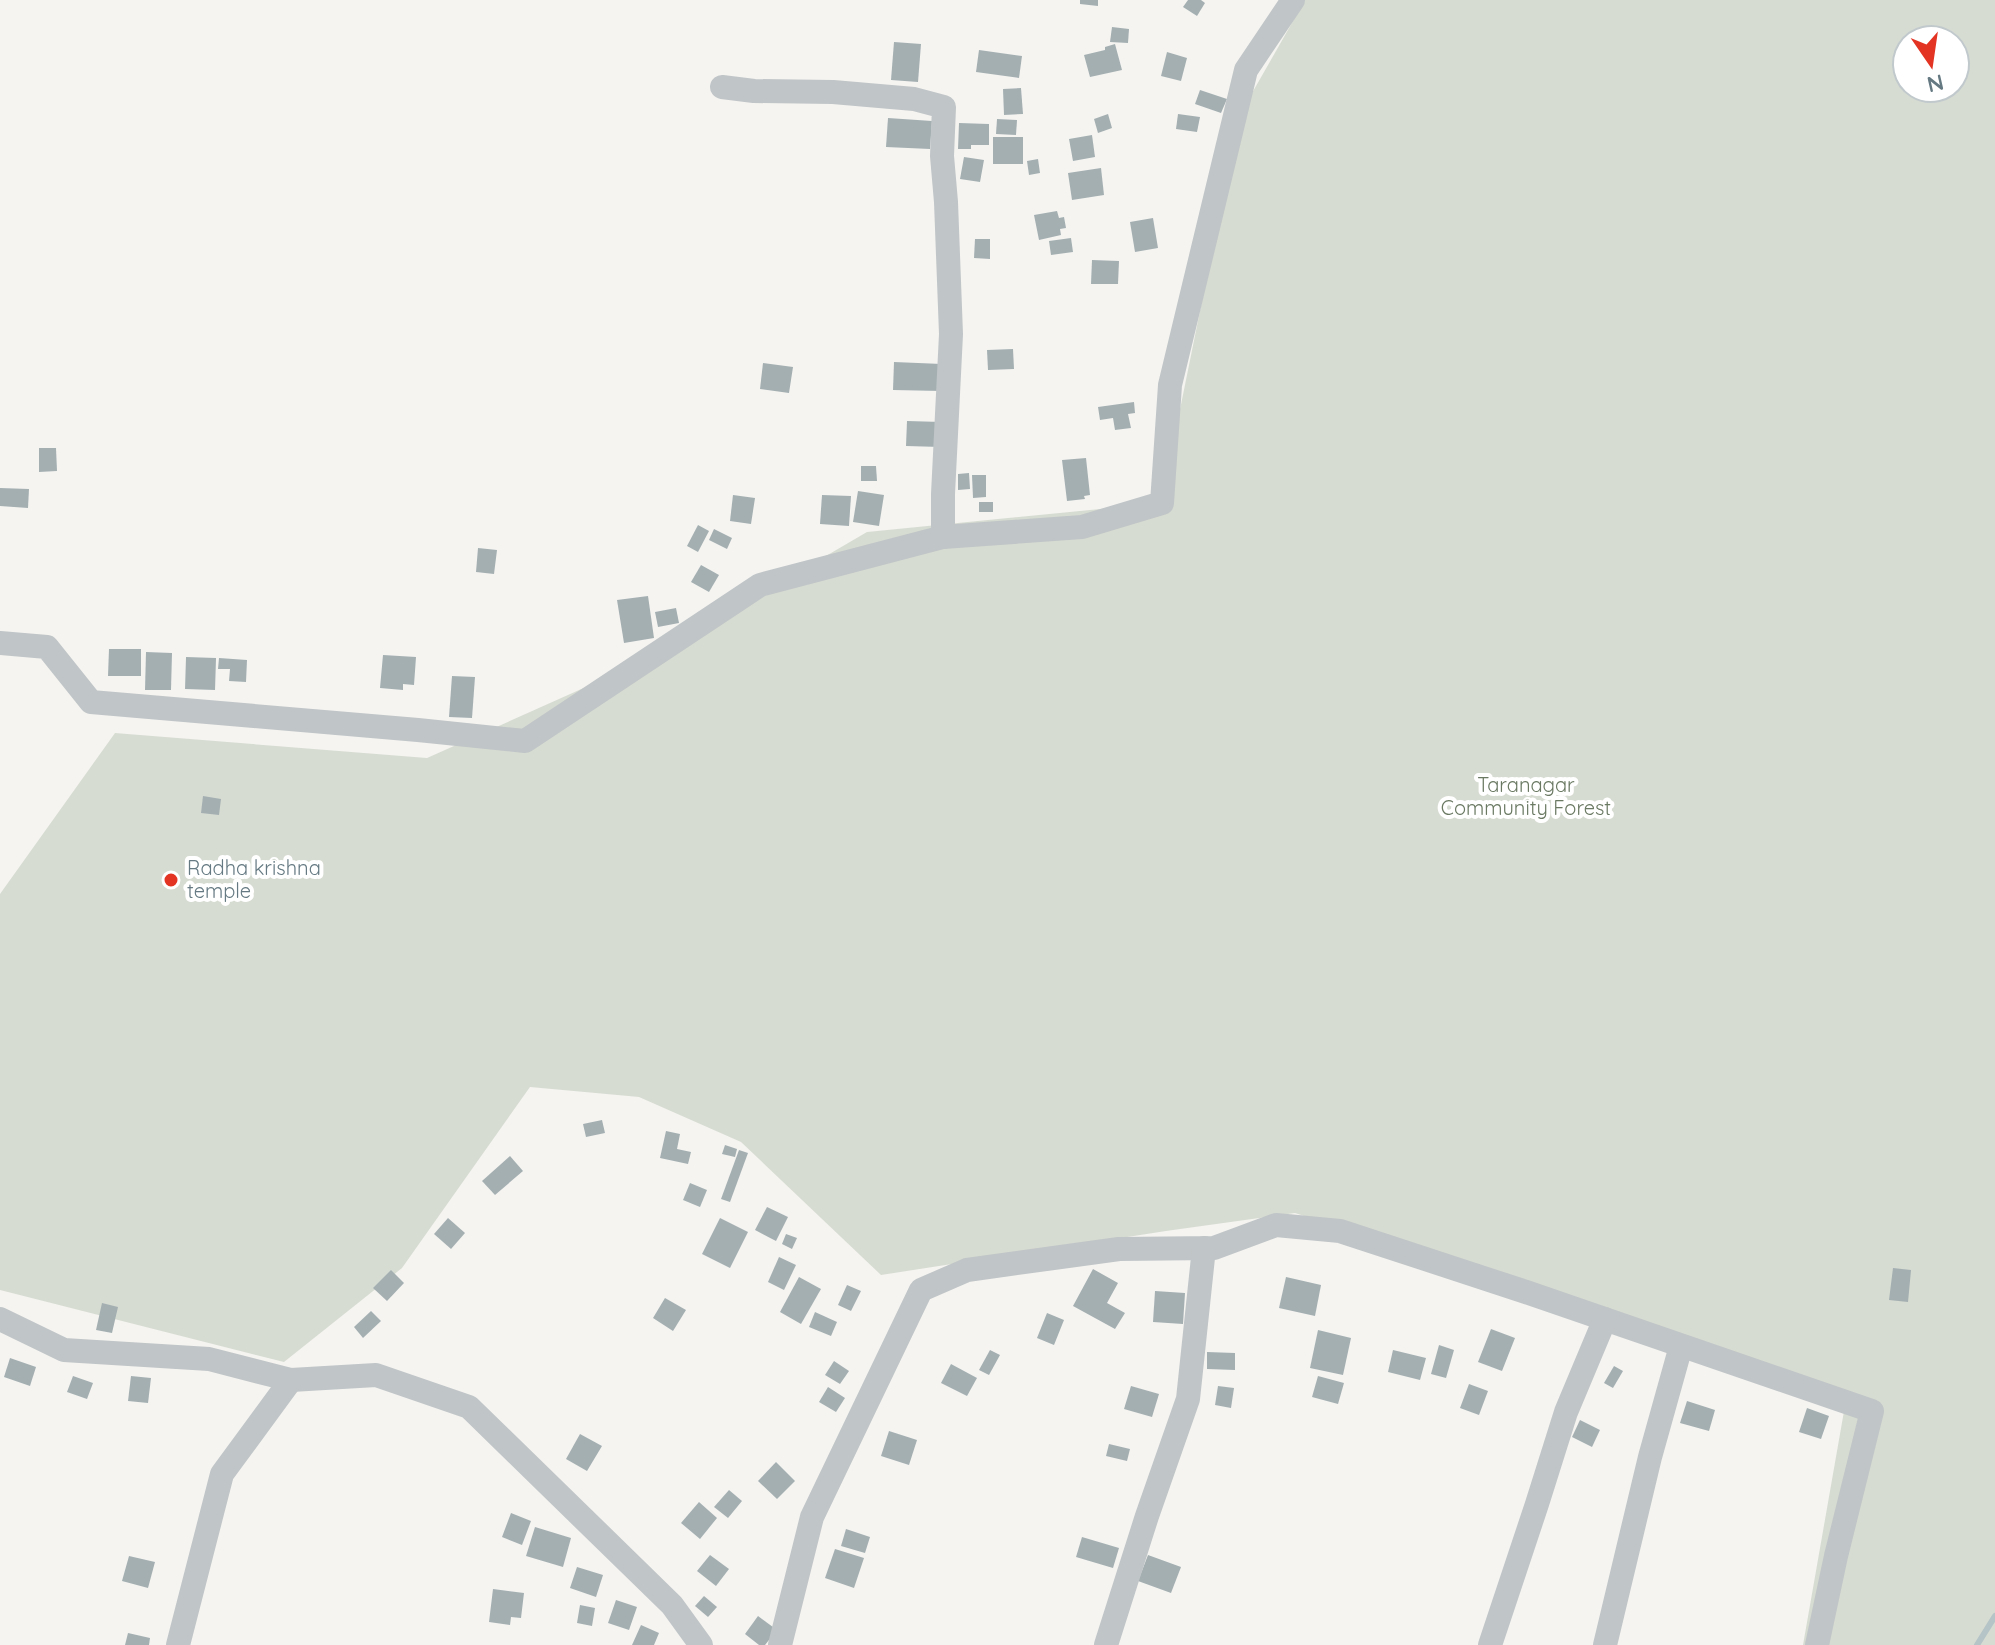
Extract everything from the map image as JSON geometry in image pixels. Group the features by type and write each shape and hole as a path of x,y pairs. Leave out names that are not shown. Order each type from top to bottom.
{"street":[{"path":"0,643 47,647 91,702 525,741 760,585 943,537 1082,527 1162,503 1170,385 1246,70 1293,0"},
{"path":"722,87 914,99 944,107 942,156 951,334 943,537"},
{"path":"780,1645 812,1517 921,1290 967,1270 1119,1249 1214,1248 1276,1225 1340,1231 1872,1411 1817,1645"},
{"path":"1106,1645 1188,1399 1204,1248"},
{"path":"0,1319 64,1350 209,1359 291,1380 376,1375 469,1407 672,1605 701,1645"},
{"path":"1490,1645 1566,1412 1605,1319"},
{"path":"1605,1645 1650,1457 1681,1346"},
{"path":"178,1645 222,1474 291,1380"}],"green space":[{"name":"Taranagar Community Forest","path":"1305,0 1995,0 1995,1645 1803,1645 1847,1394 1295,1213 881,1275 741,1142 639,1097 530,1087 402,1268 284,1362 0,1290 0,894 115,733 427,758 653,657 867,532 1161,503 1240,114"}],"building":[{"path":"1080,0 1098,0 1098,6 1080,4"},
{"path":"1188,0 1205,3 1197,16 1183,7"},
{"path":"1112,27 1129,29 1128,43 1110,42"},
{"path":"894,42 921,44 918,82 891,80"},
{"path":"1115,44 1122,70 1090,77 1084,55"},
{"path":"979,50 1022,56 1019,78 976,72"},
{"path":"1167,52 1187,58 1181,81 1161,76"},
{"path":"1021,88 1023,114 1004,115 1003,89"},
{"path":"1200,90 1227,99 1221,113 1195,104"},
{"path":"1108,114 1112,128 1098,133 1094,119"},
{"path":"1178,114 1200,117 1197,132 1176,129"},
{"path":"888,118 932,121 930,149 886,147"},
{"path":"997,119 1017,120 1016,135 996,134"},
{"path":"959,123 989,124 989,145 958,149"},
{"path":"1092,135 1095,157 1073,161 1069,139"},
{"path":"993,137 1023,137 1023,164 993,164"},
{"path":"964,157 984,160 980,182 960,179"},
{"path":"1038,159 1040,173 1029,175 1027,161"},
{"path":"1101,168 1104,195 1072,200 1068,173"},
{"path":"1057,211 1059,218 1064,217 1066,228 1060,229 1061,235 1039,240 1034,215"},
{"path":"1153,218 1158,248 1135,252 1130,222"},
{"path":"1071,238 1073,252 1051,255 1049,241"},
{"path":"975,239 990,239 990,259 974,258"},
{"path":"1092,260 1119,261 1118,284 1091,284"},
{"path":"1013,349 1014,369 988,370 987,350"},
{"path":"894,362 942,364 941,391 893,390"},
{"path":"763,363 793,367 789,393 760,389"},
{"path":"1134,402 1135,413 1128,414 1131,428 1115,430 1113,418 1100,420 1098,407"},
{"path":"907,421 942,422 941,447 906,446"},
{"path":"39,448 56,448 57,471 39,472"},
{"path":"1086,458 1090,495 1084,496 1085,499 1067,501 1062,460"},
{"path":"861,466 876,466 877,481 861,481"},
{"path":"969,473 970,489 958,490 958,474"},
{"path":"972,475 986,475 986,497 973,498"},
{"path":"0,488 29,489 28,508 0,506"},
{"path":"858,491 884,495 879,526 853,522"},
{"path":"733,495 755,498 751,524 730,521"},
{"path":"822,495 851,496 849,526 820,524"},
{"path":"979,502 993,502 993,512 979,512"},
{"path":"698,525 709,531 698,552 687,546"},
{"path":"714,529 732,538 727,549 709,540"},
{"path":"478,548 497,550 494,574 476,572"},
{"path":"701,565 719,575 709,592 691,582"},
{"path":"648,596 654,638 624,643 617,600"},
{"path":"676,608 679,623 658,627 655,612"},
{"path":"109,649 141,649 141,676 108,676"},
{"path":"146,652 172,653 171,690 145,690"},
{"path":"383,655 416,657 414,685 403,684 403,690 380,688"},
{"path":"186,657 216,658 215,690 185,689"},
{"path":"219,658 247,660 246,682 229,681 230,669 218,669"},
{"path":"452,676 475,677 472,718 449,717"},
{"path":"203,796 221,799 219,815 201,813"},
{"path":"602,1120 605,1133 586,1137 583,1124"},
{"path":"666,1131 680,1134 677,1149 691,1152 688,1164 660,1158"},
{"path":"725,1145 737,1149 735,1157 722,1154"},
{"path":"739,1150 748,1153 730,1202 721,1199"},
{"path":"510,1156 523,1171 495,1195 482,1181"},
{"path":"690,1183 707,1190 700,1207 683,1200"},
{"path":"767,1207 788,1217 776,1241 755,1230"},
{"path":"448,1218 465,1233 451,1249 434,1234"},
{"path":"720,1218 748,1232 730,1268 702,1254"},
{"path":"786,1234 797,1238 792,1249 782,1244"},
{"path":"779,1257 796,1265 784,1290 768,1282"},
{"path":"1893,1268 1911,1270 1908,1302 1889,1300"},
{"path":"1093,1269 1118,1283 1107,1303 1125,1313 1115,1329 1073,1306"},
{"path":"391,1270 404,1283 387,1301 373,1288"},
{"path":"799,1277 821,1289 801,1324 780,1312"},
{"path":"1286,1277 1321,1285 1315,1316 1279,1308"},
{"path":"847,1285 861,1291 851,1311 838,1305"},
{"path":"1155,1291 1185,1293 1183,1324 1153,1322"},
{"path":"665,1298 686,1310 673,1331 653,1318"},
{"path":"102,1303 118,1307 112,1333 96,1330"},
{"path":"371,1311 381,1321 363,1338 354,1327"},
{"path":"815,1312 837,1322 831,1336 809,1327"},
{"path":"1047,1313 1064,1320 1054,1345 1037,1338"},
{"path":"1491,1329 1515,1338 1502,1371 1478,1362"},
{"path":"1318,1330 1351,1338 1343,1375 1310,1368"},
{"path":"1439,1345 1454,1350 1446,1378 1431,1374"},
{"path":"990,1350 1000,1355 989,1375 979,1370"},
{"path":"1393,1350 1426,1358 1420,1380 1388,1372"},
{"path":"1207,1352 1235,1353 1235,1370 1207,1369"},
{"path":"10,1358 36,1367 30,1386 4,1377"},
{"path":"834,1361 849,1371 840,1384 825,1375"},
{"path":"951,1364 977,1378 967,1396 941,1383"},
{"path":"1614,1366 1623,1371 1613,1388 1604,1383"},
{"path":"73,1376 93,1383 87,1399 67,1392"},
{"path":"131,1376 151,1378 148,1403 128,1401"},
{"path":"1318,1376 1344,1383 1338,1404 1312,1397"},
{"path":"1469,1384 1488,1391 1479,1415 1460,1408"},
{"path":"1131,1386 1159,1394 1152,1417 1124,1409"},
{"path":"1218,1386 1234,1388 1231,1408 1215,1405"},
{"path":"828,1387 845,1398 836,1412 819,1402"},
{"path":"1687,1401 1715,1410 1709,1431 1680,1423"},
{"path":"1807,1408 1829,1416 1821,1439 1799,1432"},
{"path":"1580,1420 1600,1430 1592,1447 1572,1437"},
{"path":"889,1431 917,1440 909,1465 881,1456"},
{"path":"580,1434 602,1446 587,1471 566,1459"},
{"path":"1109,1444 1130,1449 1127,1461 1106,1456"},
{"path":"776,1462 795,1481 777,1499 758,1481"},
{"path":"729,1490 742,1501 728,1518 714,1507"},
{"path":"699,1502 717,1518 700,1539 681,1523"},
{"path":"511,1513 531,1521 522,1545 502,1537"},
{"path":"535,1527 571,1538 563,1567 526,1556"},
{"path":"846,1529 870,1537 865,1553 841,1546"},
{"path":"1082,1537 1119,1548 1113,1568 1076,1557"},
{"path":"835,1549 864,1558 854,1588 825,1578"},
{"path":"710,1555 729,1569 716,1586 697,1571"},
{"path":"1148,1555 1181,1567 1171,1593 1138,1581"},
{"path":"129,1556 155,1562 148,1588 122,1581"},
{"path":"577,1567 603,1575 596,1597 570,1588"},
{"path":"493,1589 524,1593 521,1618 511,1617 510,1625 489,1622"},
{"path":"704,1596 717,1607 708,1617 695,1606"},
{"path":"616,1600 637,1607 629,1630 608,1623"},
{"path":"580,1605 595,1608 592,1626 577,1623"},
{"path":"758,1616 777,1630 765,1645 759,1645 745,1634"},
{"path":"641,1625 659,1633 654,1645 632,1645"},
{"path":"128,1633 150,1638 149,1645 125,1645"}],"waterway":[{"path":"1977,1645 1995,1616"}],"place":[{"name":"Radha krishna temple","path":"171,880"}]}
